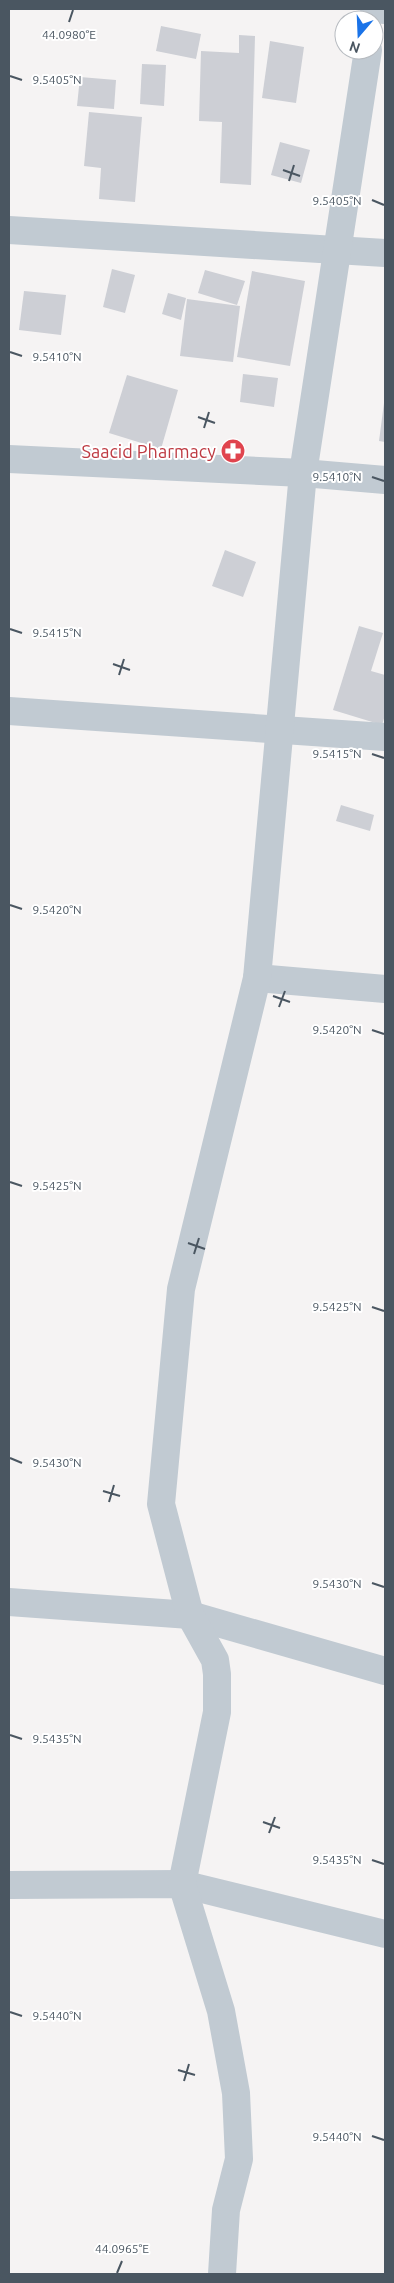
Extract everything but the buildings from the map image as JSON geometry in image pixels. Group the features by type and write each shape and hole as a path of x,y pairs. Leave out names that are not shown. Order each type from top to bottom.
{"street":[{"path":"374,9 385,10"},
{"path":"222,2274 226,2210 239,2158 236,2093 221,2011 182,1884 217,1712 215,1660 190,1615 161,1504 181,1289 257,978 303,473 366,60"},
{"path":"9,230 385,253"},
{"path":"9,459 303,473 385,480"},
{"path":"9,711 385,737"},
{"path":"257,978 385,989"},
{"path":"9,1602 190,1615 385,1671"},
{"path":"9,1884 182,1884 385,1934"}],"place":[{"name":"Saacid Pharmacy","path":"233,451"}]}
